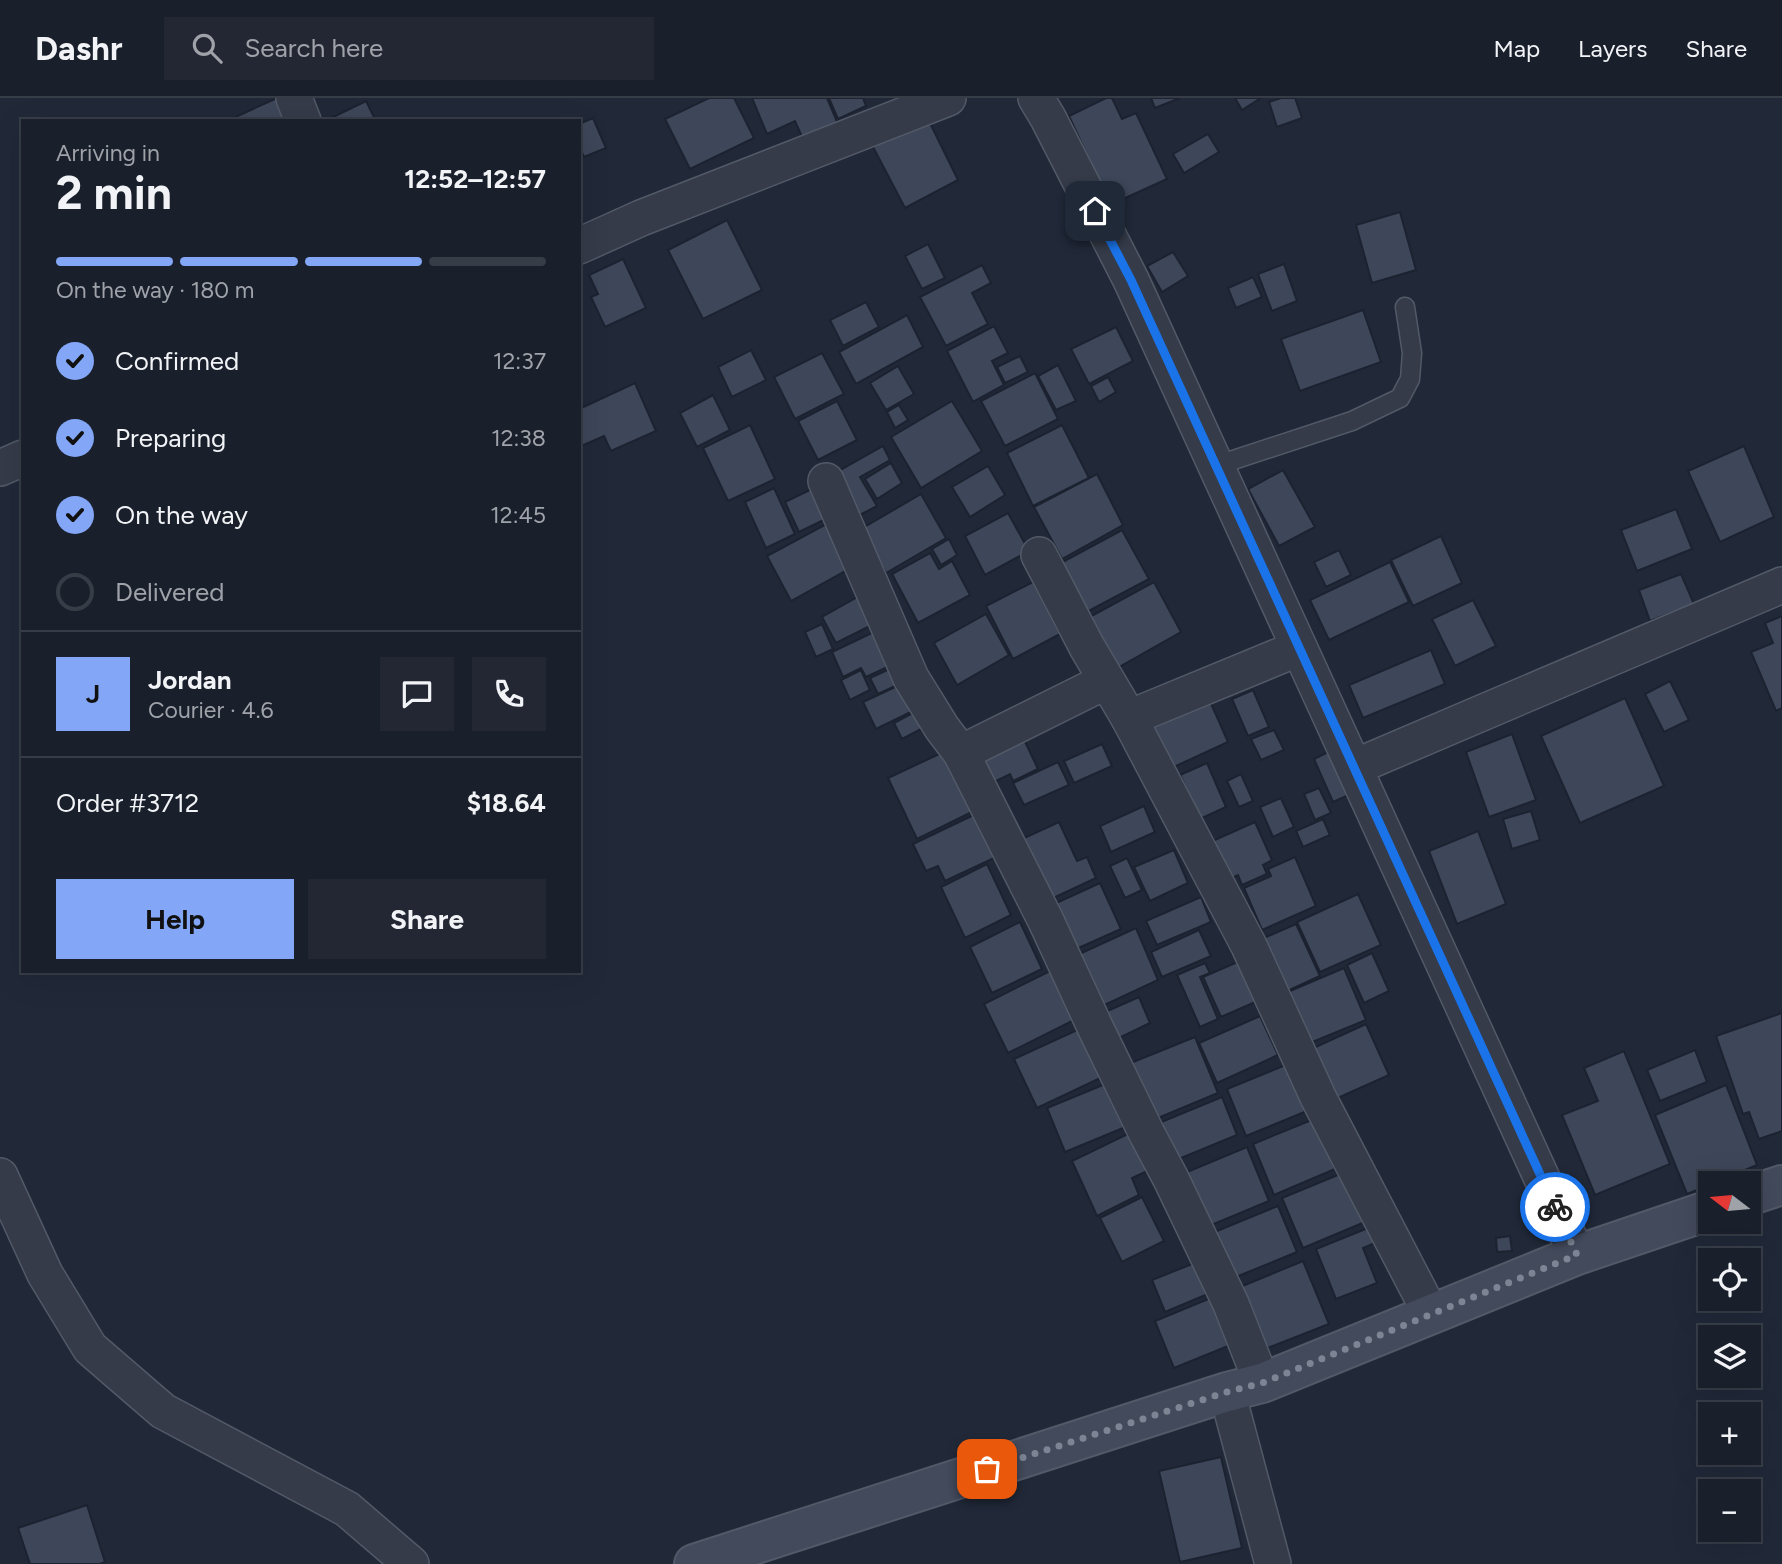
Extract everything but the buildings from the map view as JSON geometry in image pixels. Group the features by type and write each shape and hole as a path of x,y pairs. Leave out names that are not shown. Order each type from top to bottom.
{"street":[{"path":"294,98 302,119"},
{"path":"581,245 641,218 948,98"},
{"path":"1036,98 1131,280 1577,1255"},
{"path":"0,468 21,459"},
{"path":"825,481 911,678 961,753 1046,921 1231,1304 1273,1564"},
{"path":"1039,555 1106,681 1129,718 1249,946 1318,1097 1431,1314"},
{"path":"1355,767 1782,585"},
{"path":"1129,718 1299,648"},
{"path":"961,753 1106,681"},
{"path":"0,1176 45,1274 90,1348 163,1410 347,1509 411,1564"},
{"path":"1761,1192 1782,1185"},
{"path":"694,1564 1244,1388 1577,1255 1698,1214"}],"lane":[{"path":"1215,466 1352,421 1399,398 1410,379 1412,353 1405,307"}],"way so far":[{"path":"987,1469 1262,1383 1577,1255 1555,1207"}],"route":[{"path":"1095,211 1131,280 1555,1207"}]}
